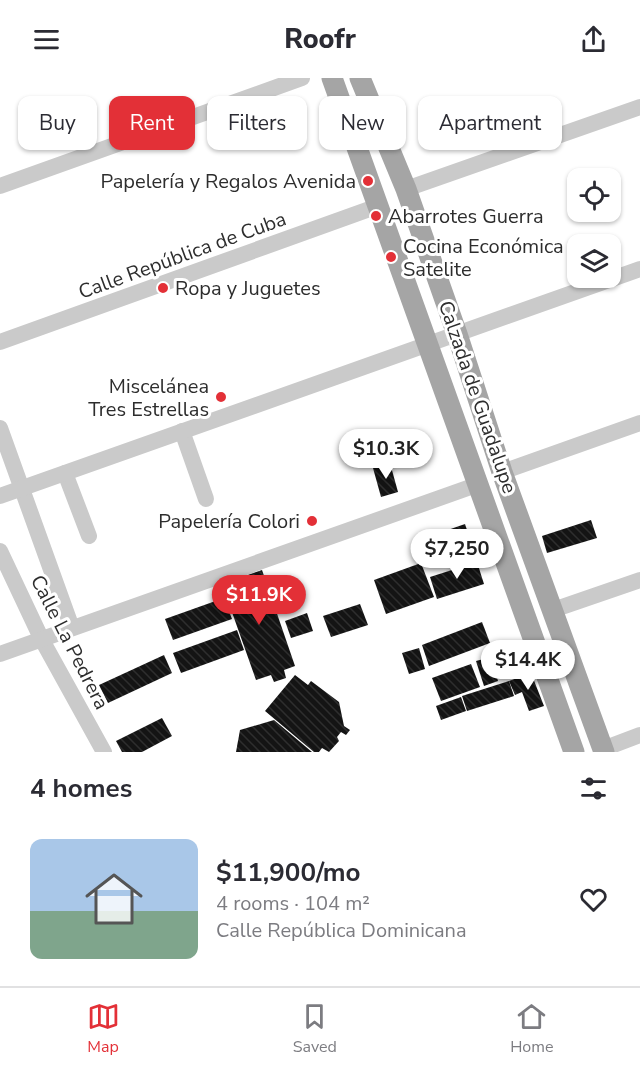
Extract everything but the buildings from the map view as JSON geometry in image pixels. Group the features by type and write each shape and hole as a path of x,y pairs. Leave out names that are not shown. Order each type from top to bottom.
{"main road":[{"name":"Calzada de Guadalupe","path":"332,78 574,752"},
{"name":"Calzada de Guadalupe","path":"360,78 406,189 502,472 604,750"}],"street":[{"path":"0,186 302,78"},
{"path":"406,189 640,107"},
{"name":"Calle República de Cuba","path":"0,342 378,206"},
{"path":"0,496 640,269"},
{"path":"502,472 640,423"},
{"path":"0,428 72,628"},
{"path":"182,431 206,499"},
{"path":"65,473 89,536"},
{"path":"0,654 479,484"},
{"name":"Calle La Pedrera","path":"0,551 42,640 104,752"},
{"path":"553,610 640,580"},
{"path":"604,750 640,735"}],"place":[{"name":"Papelería y Regalos Avenida","path":"368,181"},
{"name":"Abarrotes Guerra","path":"376,216"},
{"name":"Cocina Económica Satelite","path":"391,257"},
{"name":"Ropa y Juguetes","path":"163,288"},
{"name":"Miscelánea Tres Estrellas","path":"221,397"},
{"name":"Papelería Colori","path":"312,521"}]}
